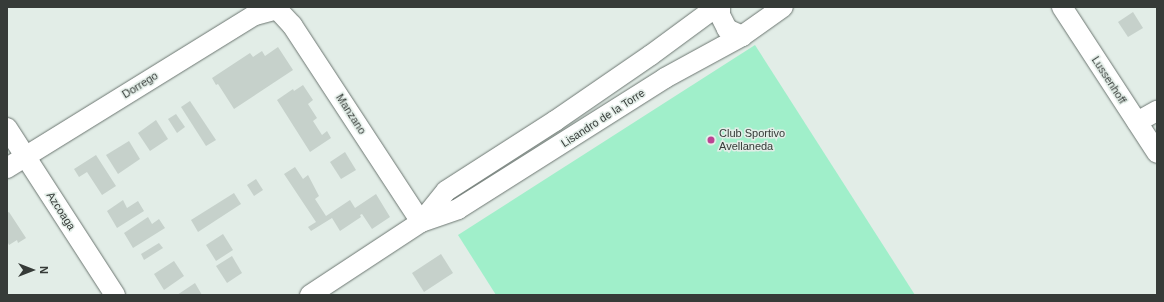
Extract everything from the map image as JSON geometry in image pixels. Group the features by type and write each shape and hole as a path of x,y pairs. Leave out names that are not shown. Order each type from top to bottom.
{"street":[{"name":"Lisandro de la Torre","path":"421,222 446,191 555,121 651,55 716,7"},
{"path":"720,7 720,14 727,29 742,36"},
{"name":"Lisandro de la Torre","path":"310,295 421,222 458,209 568,141 665,78 742,36 765,14 783,7"},
{"name":"Lussenhoff","path":"1062,7 1157,153"},
{"name":"Dorrego","path":"7,168 255,15 276,9"},
{"name":"Manzano","path":"276,9 292,25 421,222"},
{"path":"651,55 665,78"},
{"path":"1137,122 1157,112"},
{"path":"555,121 568,141"},
{"name":"Azcoaga","path":"7,128 115,295"}],"green space":[{"name":"Club Sportivo Avellaneda","path":"755,45 915,295 496,295 458,235"}],"building":[{"path":"1133,12 1143,28 1128,37 1118,22"},
{"path":"278,47 293,70 234,109 218,84 216,85 212,78 250,53 253,57 262,51 265,56"},
{"path":"303,85 313,100 308,104 317,118 313,121 322,135 327,131 331,138 310,152 277,100 293,89 294,91"},
{"path":"190,101 216,140 206,146 181,107"},
{"path":"176,114 185,127 177,133 168,119"},
{"path":"156,120 168,139 150,151 138,133"},
{"path":"129,141 140,159 118,174 106,155"},
{"path":"345,152 356,170 341,179 330,162"},
{"path":"96,155 116,186 102,195 87,172 79,177 74,169"},
{"path":"295,167 303,179 308,175 319,196 315,199 326,216 350,200 355,208 376,194 390,217 372,229 362,214 360,215 361,217 340,231 332,218 311,231 308,227 316,222 284,174"},
{"path":"256,179 263,190 254,196 247,185"},
{"path":"234,193 241,204 198,232 191,220"},
{"path":"123,200 127,208 138,201 144,211 117,228 107,211"},
{"path":"9,212 26,238 18,243 17,240 9,245 7,241 7,213"},
{"path":"148,217 152,224 159,219 165,228 133,248 124,233"},
{"path":"223,234 233,250 216,261 206,245"},
{"path":"159,243 163,248 144,260 141,254"},
{"path":"441,254 453,273 424,292 412,273"},
{"path":"232,256 242,273 227,283 216,266"},
{"path":"174,261 184,276 164,290 154,274"},
{"path":"195,283 202,295 177,295"}],"place":[{"name":"Club Sportivo Avellaneda","path":"711,140"}]}
